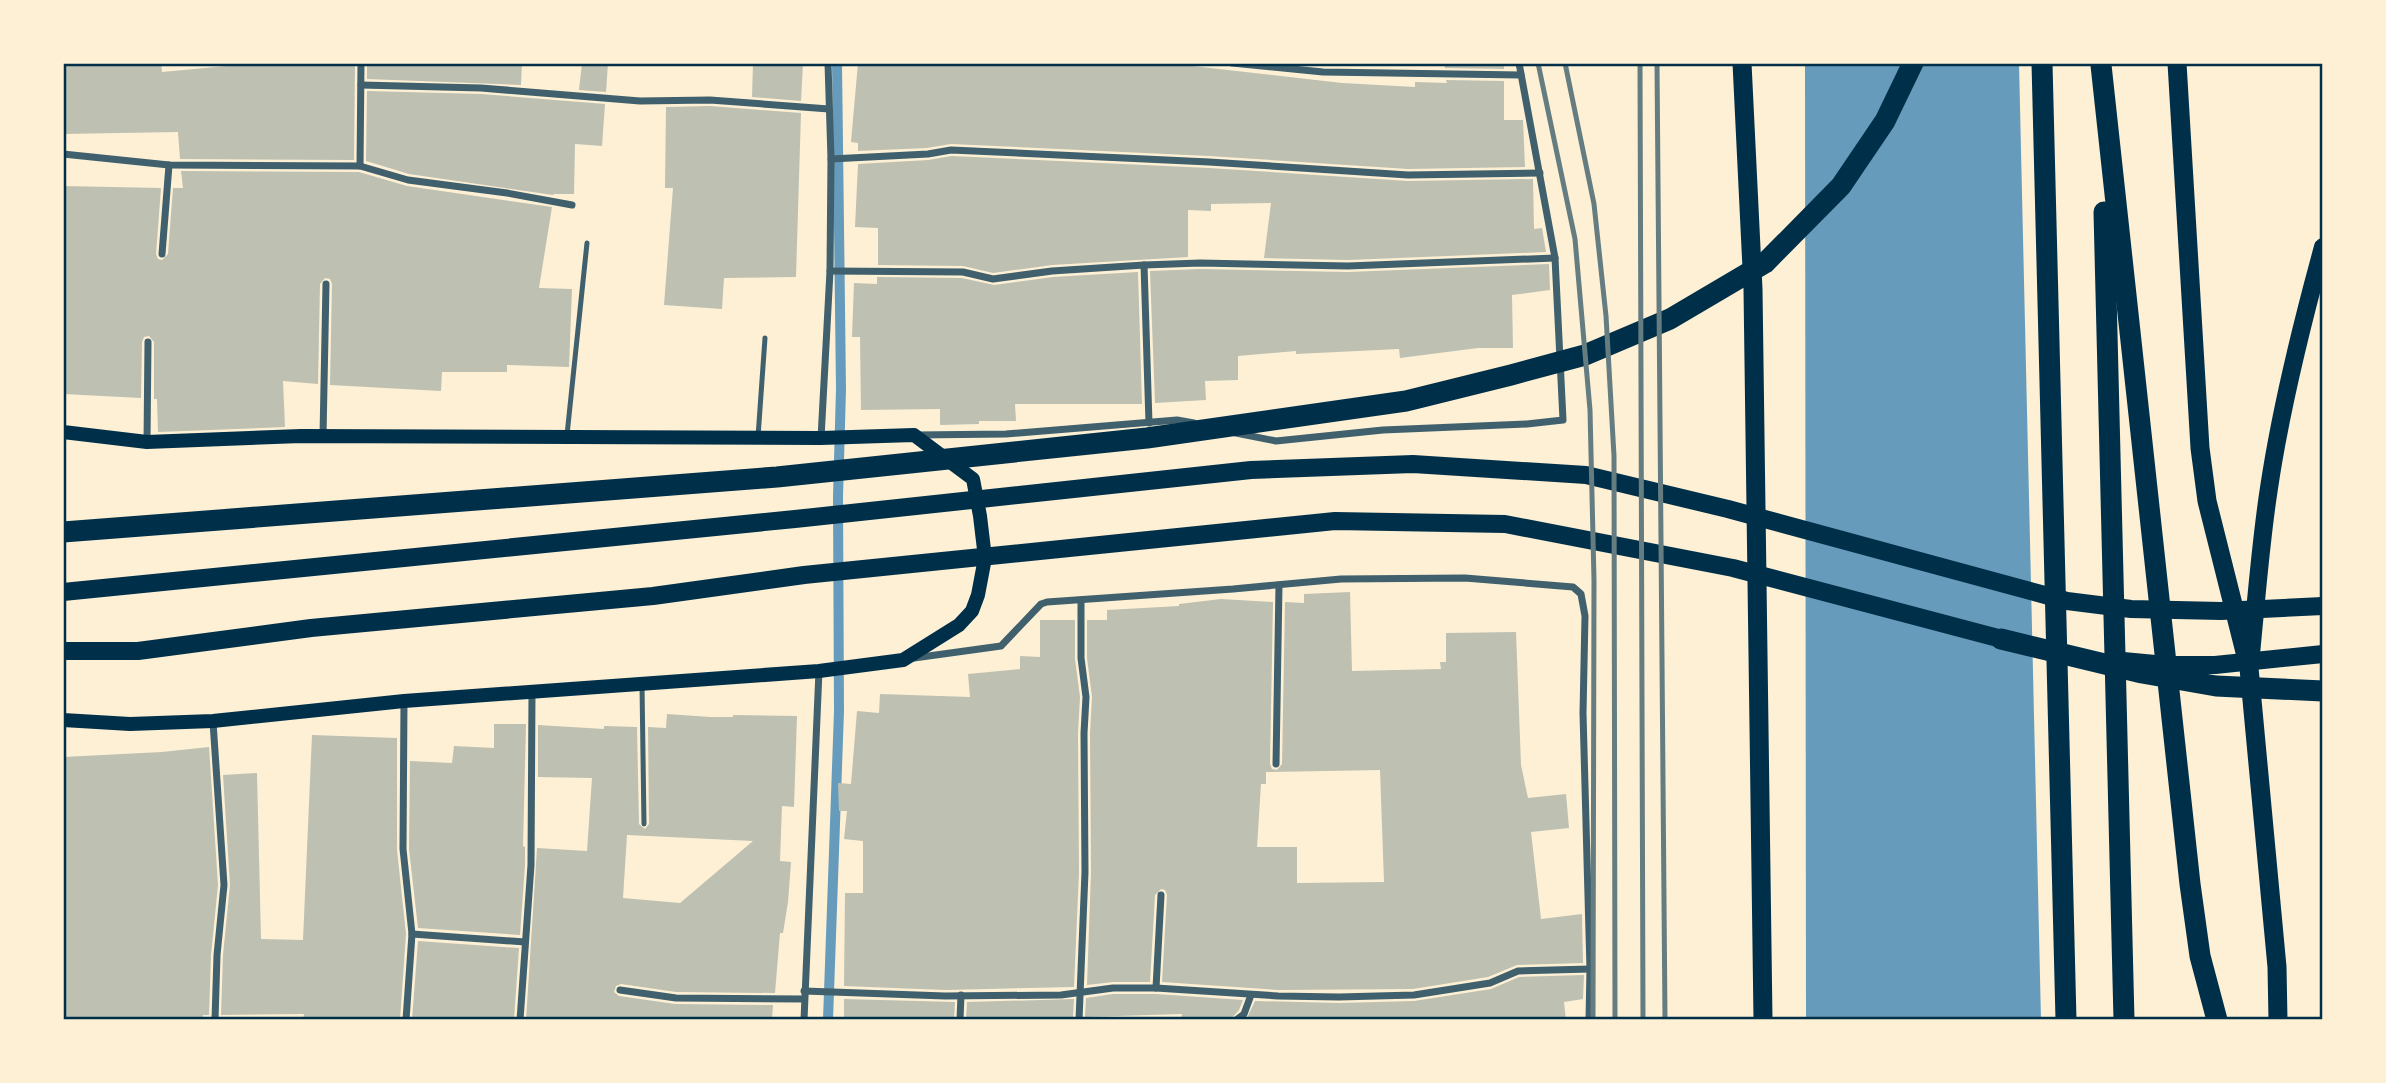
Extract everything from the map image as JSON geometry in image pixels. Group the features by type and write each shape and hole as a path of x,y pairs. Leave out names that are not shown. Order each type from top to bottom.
{"highway":[{"path":"63,532 763,478 1133,439 1406,401 1511,375 1586,355 1670,319 1765,263 1841,186 1885,121 1913,63"},
{"path":"2042,63 2066,1020"},
{"path":"2177,63 2200,448 2207,501 2249,668 2277,967 2278,1020"},
{"path":"2101,64 2124,1020"},
{"path":"2101,64 2190,884 2200,956 2217,1020"},
{"path":"1743,69 1753,289 1763,1020"},
{"path":"63,521 111,529"},
{"path":"2001,639 2142,673 2204,684 2323,691"}],"main road":[{"path":"2249,668 2271,476 2299,338 2323,247"},
{"path":"63,432 147,442 323,437 821,438 914,435 973,479 985,558 972,611 958,625 903,660 819,671 404,701 213,721 130,724 63,720"},
{"path":"63,592 795,519 1251,470 1413,464 1586,475 1728,509 2067,601 2131,609 2221,611 2323,606"},
{"path":"63,651 138,650 311,628 653,596 804,575 1335,521 1505,524 1733,568 2001,639 2097,659 2166,665 2216,665 2323,654"}],"street":[{"path":"360,166 361,63"},
{"path":"821,438 834,271 834,158 828,63"},
{"path":"1232,63 1323,72 1521,75"},
{"path":"914,435 1006,434 1177,420 1276,441 1383,430 1563,420 1555,258 1518,63"},
{"path":"360,85 481,88 640,101 710,100 829,109"},
{"path":"834,158 928,154 951,150 1209,162 1408,175 1540,173"},
{"path":"63,154 169,165 360,166 408,180 572,205"},
{"path":"162,254 169,165"},
{"path":"834,271 963,272 993,279 1052,271 1144,265 1200,263 1348,266 1555,258"},
{"path":"1144,265 1149,423"},
{"path":"323,437 326,284"},
{"path":"147,442 148,342"},
{"path":"903,660 1001,646 1041,604 1341,579 1465,578 1573,587 1581,594 1585,615 1584,727 1589,1020"},
{"path":"1276,764 1279,585"},
{"path":"1079,1020 1085,872 1086,697 1081,600"},
{"path":"804,1020 819,671"},
{"path":"520,1020 531,865 532,693"},
{"path":"404,701 403,849 412,934 406,1020"},
{"path":"213,721 224,885 215,1020"},
{"path":"1156,988 1161,895"},
{"path":"412,934 525,942"},
{"path":"620,990 676,998 837,992 1060,996 1113,988 1339,997 1414,995 1490,984 1518,971 1590,969"},
{"path":"960,1020 961,995"},
{"path":"1236,1020 1244,1014 1251,995"}],"lane":[{"path":"567,437 587,243"},
{"path":"758,438 765,338"},
{"path":"642,685 644,824"}],"water":[{"path":"1805,63 2019,63 2041,1020 1806,1020"}],"building":[{"path":"63,63 161,63 162,72 227,66 227,63 355,63 354,160 180,159 178,132 63,134"},
{"path":"367,63 522,63 521,85 367,79"},
{"path":"582,63 608,63 606,92 579,90"},
{"path":"753,63 803,63 801,101 752,97"},
{"path":"858,63 1166,63 1342,83 1415,87 1415,82 1504,81 1504,120 1523,120 1525,167 1408,169 1209,156 951,144 927,148 858,151 858,143 851,142"},
{"path":"1444,63 1504,63 1504,69 1445,68"},
{"path":"367,91 481,94 605,104 602,146 575,144 574,194 553,195 409,174 366,161"},
{"path":"710,106 801,113 796,277 724,278 722,309 664,305 673,188 665,188 666,107"},
{"path":"951,156 1209,168 1408,181 1533,179 1534,229 1542,228 1546,252 1348,260 1264,258 1271,203 1211,204 1211,211 1188,210 1188,257 1052,265 993,273 963,266 878,265 878,228 855,227 858,164"},
{"path":"181,171 359,172 407,186 552,207 539,288 572,289 569,367 507,365 507,372 442,372 441,391 330,385 332,284 330,279 325,278 320,284 318,384 283,381 285,427 158,432 157,399 154,399 154,342 149,336 144,337 142,342 141,398 63,394 63,186 161,188 156,254 158,259 162,260 168,254 173,188 183,188"},
{"path":"1549,264 1550,290 1512,295 1513,348 1478,348 1400,358 1399,349 1296,354 1296,351 1238,356 1238,380 1205,381 1206,400 1155,403 1150,271 1200,269 1348,272"},
{"path":"1138,272 1142,404 1015,404 1016,421 940,425 940,409 861,410 860,337 852,337 854,283 877,284 877,277 962,278 994,285 1053,277"},
{"path":"1350,592 1352,671 1441,669 1440,662 1446,662 1446,633 1516,632 1521,765 1528,798 1566,794 1569,828 1531,832 1541,919 1582,914 1583,963 1517,965 1488,977 1413,989 1278,990 1162,982 1167,895 1165,890 1161,889 1155,895 1150,982 1087,985 1092,697 1087,658 1087,620 1107,620 1107,610 1179,606 1221,599 1273,602 1270,764 1272,769 1277,770 1282,764 1285,602 1304,603 1304,594","holes":["1380,770 1384,882 1297,883 1297,847 1257,847 1261,784 1266,784 1266,772"]},
{"path":"1040,620 1075,620 1075,659 1080,697 1079,872 1074,987 945,990 844,986 845,893 863,893 863,841 844,839 847,811 839,811 838,783 851,784 857,711 879,713 880,694 970,697 968,674 1020,669 1020,656 1040,657"},
{"path":"667,714 710,717 797,716 794,807 782,806 780,861 791,862 788,902 783,933 780,933 775,993 676,992 621,984 616,986 614,992 619,996 675,1004 773,1005 772,1020 526,1020 537,848 587,851 592,778 538,777 538,725 604,729 604,726 637,727 639,824 645,829 649,824 648,727 666,728","holes":["627,835 753,841 680,903 623,898"]},
{"path":"494,724 526,724 523,846 525,865 520,935 418,928 409,849 410,761 452,763 454,746 494,748"},
{"path":"312,735 397,738 397,850 406,934 400,1020 303,1020 304,1014 221,1015 223,955 230,885 223,775 257,773 261,939 303,940"},
{"path":"209,747 218,885 211,955 209,1015 203,1015 203,1020 63,1020 66,941 63,940 63,757"},
{"path":"418,941 519,948 514,1020 412,1020"},
{"path":"1584,975 1583,999 1564,1002 1566,1020 1246,1020 1255,1001 1414,1001 1491,989 1519,977"},
{"path":"1113,994 1243,1000 1230,1020 1181,1020 1182,1014 1085,1017 1086,998"},
{"path":"844,999 955,1002 954,1020 844,1020"},
{"path":"1074,999 1073,1017 1057,1017 1057,1020 966,1020 967,1002"}],"waterway":[{"path":"828,1020 839,711 838,497 841,389 837,63"}],"railway":[{"path":"1538,63 1575,239 1590,410 1594,580 1593,1020"},
{"path":"1565,63 1594,204 1606,316 1614,456 1615,1020"},
{"path":"1640,63 1643,1020"},
{"path":"1657,63 1665,1020"}]}
